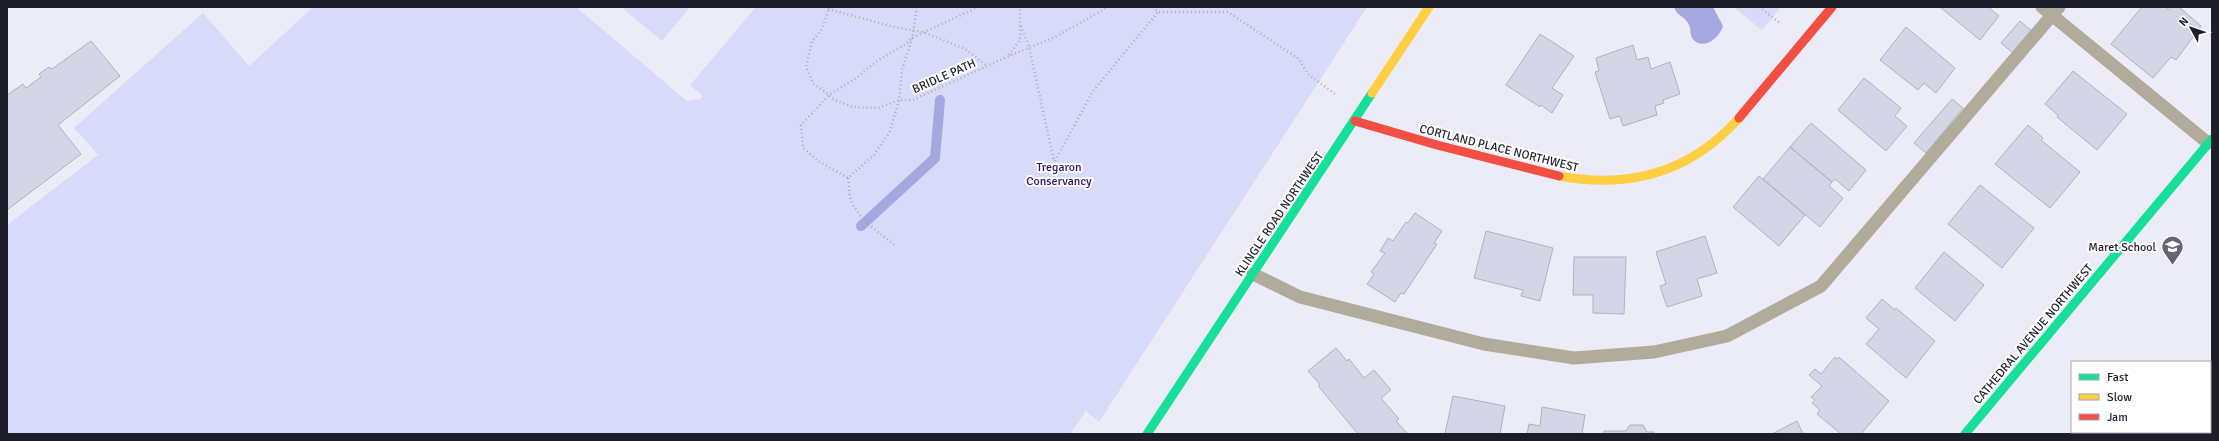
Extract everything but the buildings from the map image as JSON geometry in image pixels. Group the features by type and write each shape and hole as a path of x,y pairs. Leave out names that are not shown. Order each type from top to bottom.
{"street":[{"name":"KLINGLE ROAD NORTHWEST","path":"1147,434 1429,7"},
{"name":"CORTLAND PLACE NORTHWEST","path":"1355,121 1407,138 1557,177 1594,182 1613,182 1650,175 1688,159 1706,148 1729,129 1832,7"},
{"name":"CATHEDRAL AVENUE NORTHWEST","path":"1966,434 2210,141"}],"lane":[{"path":"1253,274 1300,297 1484,344 1574,358 1654,352 1727,336 1821,286 2051,10 2210,141"}],"path":[{"path":"848,178 874,155 890,131 899,100 899,85 912,38 917,7"},
{"path":"848,178 820,162 803,148 800,125 829,95 856,78 877,61 923,32 978,7"},
{"path":"1009,56 1020,40 1020,7"},
{"name":"BRIDLE PATH","path":"829,8 820,31 812,41 806,67 813,83 829,95 852,107 878,108 899,100 913,100 1029,47 1055,37 1108,7"},
{"path":"1153,7 1158,12 1228,12 1299,59 1308,74 1335,94"},
{"path":"1759,7 1780,23"},
{"path":"829,8 894,27 923,32 965,49 987,66"},
{"path":"1021,26 1029,47 1054,161 1093,91 1158,12"},
{"path":"848,178 850,198 864,218 872,228 896,246"}],"green space":[{"name":"Tregaron Conservancy","path":"313,7 576,7 687,101 700,99 703,96 690,85 756,7 1367,7 1099,422 1086,411 1070,434 7,434 7,225 98,155 74,128 203,13 249,66"},
{"path":"621,7 690,7 662,41"},
{"path":"1733,7 1781,7 1762,30"}],"water":[{"path":"1674,7 1713,7 1723,26 1721,31 1715,39 1710,42 1701,44 1696,42 1692,38 1690,26"}],"waterway":[{"path":"861,226 935,158 940,100"}],"traffic: fast":[{"path":"1147,434 1372,93"},
{"path":"1965,434 2212,139"}],"traffic: slow":[{"path":"1372,93 1429,7"},
{"path":"1559,176 1610,180 1634,178 1657,172 1679,164 1700,152 1720,137 1739,118"}],"traffic: jam":[{"path":"1739,118 1832,7"},
{"path":"1355,121 1437,145 1559,176"}],"place":[{"name":"Maret School","path":"2172,266"}]}
